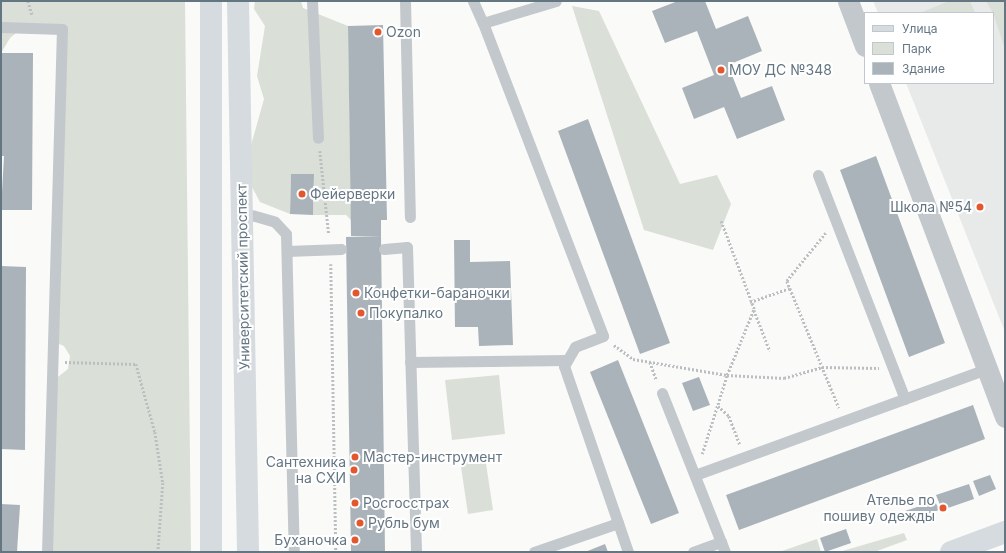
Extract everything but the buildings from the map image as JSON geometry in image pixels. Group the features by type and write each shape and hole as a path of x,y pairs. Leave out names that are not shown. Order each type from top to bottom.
{"main road":[{"name":"Университетский проспект","path":"211,1 211,552"},
{"name":"Университетский проспект","path":"238,1 248,552"},
{"path":"951,552 1005,532"}],"street":[{"path":"848,1 864,43"},
{"path":"879,84 1005,417"}],"lane":[{"path":"312,1 318,138"},
{"path":"405,1 410,217"},
{"path":"473,1 483,23 603,336 575,347 564,366 628,552"},
{"path":"483,23 556,1"},
{"path":"1,27 62,29 47,552"},
{"path":"818,175 905,399"},
{"path":"241,212 275,222 286,234 294,552"},
{"path":"384,249 407,246 416,552"},
{"path":"287,251 336,250"},
{"path":"410,362 567,360"},
{"path":"695,475 986,369"},
{"path":"662,392 723,547 693,552"},
{"path":"534,552 618,523"}],"path":[{"path":"318,138 336,250 336,552"},
{"path":"836,220 787,281 844,421"},
{"path":"721,221 750,302 770,351"},
{"path":"750,302 790,288"},
{"path":"695,475 727,375 754,310"},
{"path":"603,336 633,359 727,375 784,378 822,367 894,369"},
{"path":"52,362 136,364 155,432 162,484 158,552"},
{"path":"650,362 662,392"},
{"path":"718,405 729,416 745,457"}],"shaded area":[{"name":"Школа №54","path":"873,1 1005,1 1005,332 906,84 994,84 994,12 878,12"}],"green space":[{"path":"1,1 185,1 191,552 44,552 49,384 68,369 70,356 64,346 49,340 61,34 28,23 10,38 1,53"},
{"path":"255,1 301,1 303,8 348,26 351,220 346,215 313,215 314,174 291,174 290,214 260,202 251,185 248,156 264,99 257,76 265,26 254,9"},
{"path":"949,1 970,1 975,12 922,12"},
{"path":"986,1 1005,1 1005,49 994,12 992,12"},
{"path":"572,6 599,11 680,184 717,175 731,204 713,250 644,230"},
{"path":"499,375 505,434 452,440 445,380"},
{"path":"485,457 493,510 468,514 460,460"},
{"path":"904,533 907,540 874,552 839,552"},
{"path":"817,539 821,552 779,552"}],"place":[{"name":"Ozon","path":"378,32"},
{"name":"МОУ ДС №348","path":"721,70"},
{"name":"Фейерверки","path":"302,194"},
{"name":"Школа №54","path":"980,207"},
{"name":"Конфетки-бараночки","path":"356,293"},
{"name":"Покупалко","path":"361,313"},
{"name":"Мастер-инструмент","path":"355,457"},
{"name":"Сантехника на СХИ","path":"354,470"},
{"name":"Росгосстрах","path":"355,503"},
{"name":"Ателье по пошиву одежды","path":"943,508"},
{"name":"Рубль бум","path":"360,523"},
{"name":"Буханочка","path":"355,540"}]}
